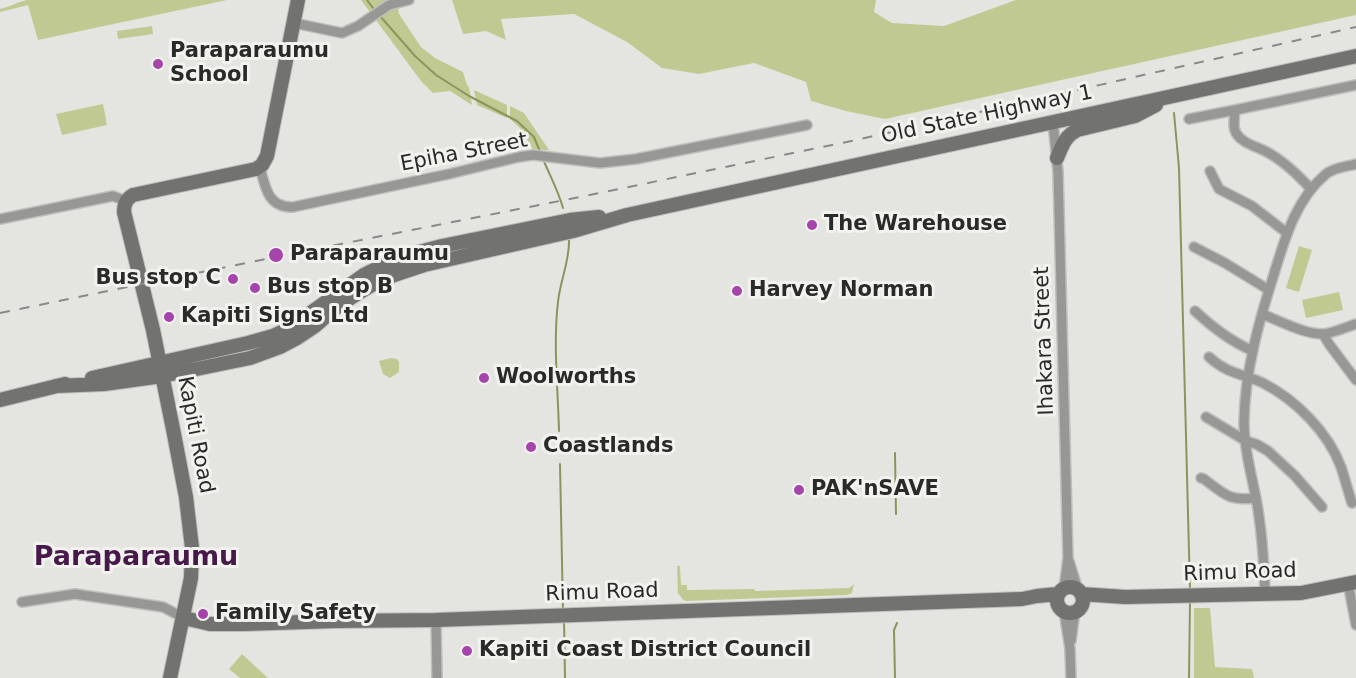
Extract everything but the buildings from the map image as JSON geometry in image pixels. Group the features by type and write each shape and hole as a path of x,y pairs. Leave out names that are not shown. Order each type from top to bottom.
{"main road":[{"path":"126,201 133,195 260,167 267,156 298,0"},
{"name":"Old State Highway 1","path":"161,369 279,333 300,321 360,277 408,255 430,249 627,215 1356,56"},
{"path":"1057,158 1066,138 1071,133 1135,116 1171,97"},
{"name":"Kapiti Road","path":"126,201 124,213 161,369 186,497 192,548 191,578 170,678"},
{"name":"Old State Highway 1","path":"161,369 227,363 269,351 306,332 333,310 370,286 417,267 567,226"},
{"path":"0,400 56,386 104,384 161,369"},
{"name":"Rimu Road","path":"184,618 210,624 436,620 1022,599 1037,596 1070,600 1301,592 1352,583"}],"street":[{"path":"294,24 342,33 354,29 389,5 409,0"},
{"path":"1189,118 1356,85"},
{"path":"1235,110 1234,130 1237,135 1271,154 1298,175 1311,189"},
{"name":"Ihakara Street","path":"1053,123 1057,158 1071,678"},
{"name":"Epiha Street","path":"260,167 271,199 286,207 533,155 600,163 612,162 807,125"},
{"path":"1265,593 1263,549 1244,422 1253,351 1287,233 1301,204 1311,189 1334,169 1356,164"},
{"path":"1210,171 1219,189 1252,206 1287,233"},
{"path":"0,219 113,196 126,201"},
{"path":"1194,247 1269,290"},
{"path":"1195,311 1242,346 1253,351"},
{"path":"1262,314 1303,330 1323,334 1356,324"},
{"path":"1323,334 1356,380"},
{"path":"1209,357 1222,368 1260,382 1282,394 1298,407 1328,441 1341,466 1352,503"},
{"path":"1206,417 1246,441 1268,451 1295,476 1322,507"},
{"path":"1201,478 1228,497 1256,498"},
{"name":"Ihakara Street","path":"1068,558 1070,600"},
{"path":"1352,583 1356,625"},
{"path":"22,602 75,594 163,607 184,618"},
{"path":"436,620 437,678"}],"green space":[{"path":"27,0 227,0 38,40 28,5 0,12 0,9"},
{"path":"361,0 389,0 386,1 392,9 398,7 399,14 421,47 435,58 463,72 469,87 472,105 450,91 433,93 421,81"},
{"path":"452,0 876,0 874,12 892,23 944,26 1016,0 1356,0 1356,15 885,119 811,101 806,82 754,63 699,74 662,68 627,42 574,14 501,19 506,40 486,31 463,34"},
{"path":"152,26 153,34 118,39 117,31"},
{"path":"474,90 507,105 507,118 477,105"},
{"path":"103,104 107,125 62,135 56,114"},
{"path":"510,106 524,113 549,150 533,149 520,128 510,119"},
{"path":"1299,246 1312,250 1299,292 1286,288"},
{"path":"1339,292 1343,310 1306,318 1302,300"},
{"path":"391,358 399,362 399,372 390,378 383,374 379,361"},
{"path":"677,566 680,566 681,585 687,585 687,590 754,589 755,591 849,588 854,584 852,593 847,595 686,601 678,594"},
{"path":"1194,608 1210,608 1215,667 1252,669 1254,678 1194,678"},
{"path":"242,654 268,678 240,678 229,669"}],"waterway":[{"path":"367,0 376,12"},
{"path":"380,16 415,56 436,75 469,96 517,121 534,137 541,154"},
{"path":"1174,113 1179,168 1190,590"},
{"path":"543,159 563,208"},
{"path":"559,431 557,318 569,239"},
{"path":"895,453 896,514"},
{"path":"560,464 563,611"},
{"path":"1189,678 1190,601"},
{"path":"564,620 565,678"},
{"path":"895,678 894,630 897,623"}],"railway":[{"path":"0,313 856,140 1356,27"}],"place":[{"name":"Paraparaumu School","path":"158,64"},
{"name":"The Warehouse","path":"812,225"},
{"name":"Paraparaumu","path":"276,255"},
{"name":"Bus stop C","path":"233,279"},
{"name":"Bus stop B","path":"255,288"},
{"name":"Harvey Norman","path":"737,291"},
{"name":"Kapiti Signs Ltd","path":"169,317"},
{"name":"Woolworths","path":"484,378"},
{"name":"Coastlands","path":"531,447"},
{"name":"PAK'nSAVE","path":"799,490"},
{"name":"Family Safety","path":"203,614"},
{"name":"Kapiti Coast District Council","path":"467,651"}],"district":[{"name":"Paraparaumu","path":"136,558"}]}
